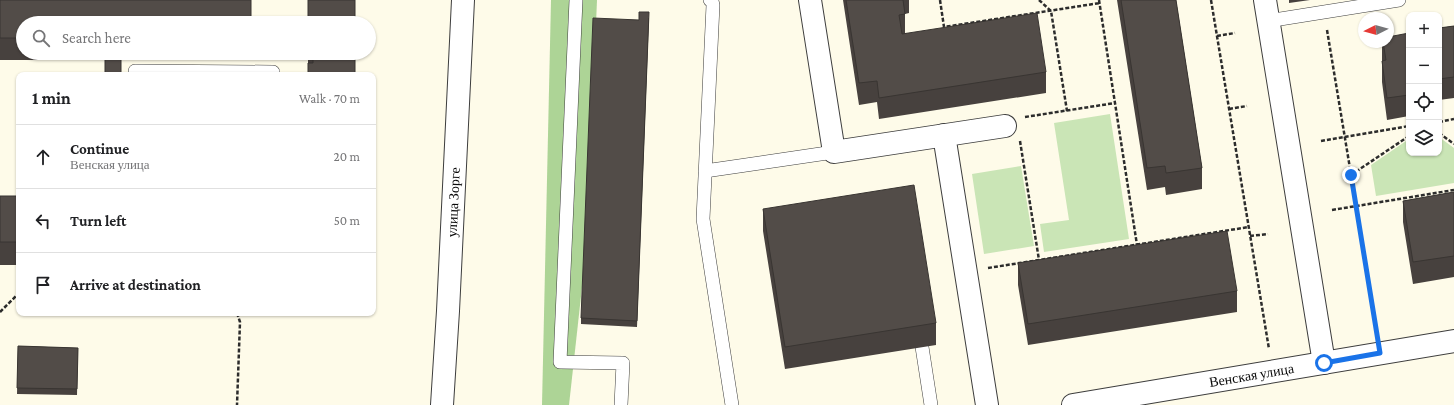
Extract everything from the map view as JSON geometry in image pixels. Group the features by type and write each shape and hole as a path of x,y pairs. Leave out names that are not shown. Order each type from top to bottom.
{"street":[{"name":"улица Зорге","path":"442,405 463,0"},
{"path":"810,0 834,152 944,135 1011,122"},
{"path":"1265,0 1324,363"},
{"path":"944,135 987,405"},
{"name":"Венская улица","path":"1073,405 1454,341"}],"lane":[{"path":"576,0 560,362 623,364 621,405"},
{"path":"710,0 712,1 713,5 703,219 732,405"},
{"path":"1268,21 1399,0"},
{"path":"135,71 273,72"},
{"path":"705,172 834,152"},
{"path":"922,347 931,405"}],"path":[{"path":"940,0 944,27 1051,11 1099,2 1137,245"},
{"path":"1039,0 1051,11 1067,111"},
{"path":"1211,0 1273,371"},
{"path":"1324,12 1380,353"},
{"path":"1217,36 1235,33"},
{"path":"1039,260 1011,122 1067,111 1115,104"},
{"path":"1229,109 1248,106"},
{"path":"1442,121 1454,119"},
{"path":"1321,141 1406,127"},
{"path":"1442,135 1454,144"},
{"path":"1351,175 1406,138"},
{"path":"1332,210 1454,190"},
{"path":"965,271 1249,227"},
{"path":"1250,236 1268,234"},
{"path":"0,312 16,296"},
{"path":"238,316 240,322 238,405"}],"green space":[{"path":"551,0 597,0 587,242 569,405 542,405"},
{"path":"1110,114 1129,239 1044,252 1040,224 1069,220 1054,123"},
{"path":"1442,139 1454,148 1454,183 1376,196 1371,165 1406,141 1406,156 1442,156"},
{"path":"1021,166 1034,246 984,254 972,174"}],"building":[{"path":"0,0 251,0 251,16 16,16 16,38 0,38"},
{"path":"308,0 355,0 355,16 308,16"},
{"path":"846,0 903,0 905,14 899,15 902,34 1037,13 1046,72 879,98 877,81 859,83"},
{"path":"1121,0 1176,0 1202,168 1166,173 1165,166 1147,168"},
{"path":"639,12 649,12 637,321 581,318 593,18 639,20"},
{"path":"1454,26 1454,77 1442,79 1442,48 1442,28"},
{"path":"1406,34 1406,95 1387,98 1382,61 1386,60 1384,48 1394,48 1394,36"},
{"path":"105,60 121,60 121,72 105,72"},
{"path":"313,60 355,60 355,72 308,72 308,63 313,63"},
{"path":"914,185 936,323 785,347 763,209"},
{"path":"1454,192 1454,256 1413,262 1403,201"},
{"path":"0,196 16,196 16,242 0,242"},
{"path":"1227,231 1237,291 1028,324 1018,263"},
{"path":"18,346 78,348 77,389 17,388"}],"route":[{"path":"1324,363 1380,353 1351,175"}]}
